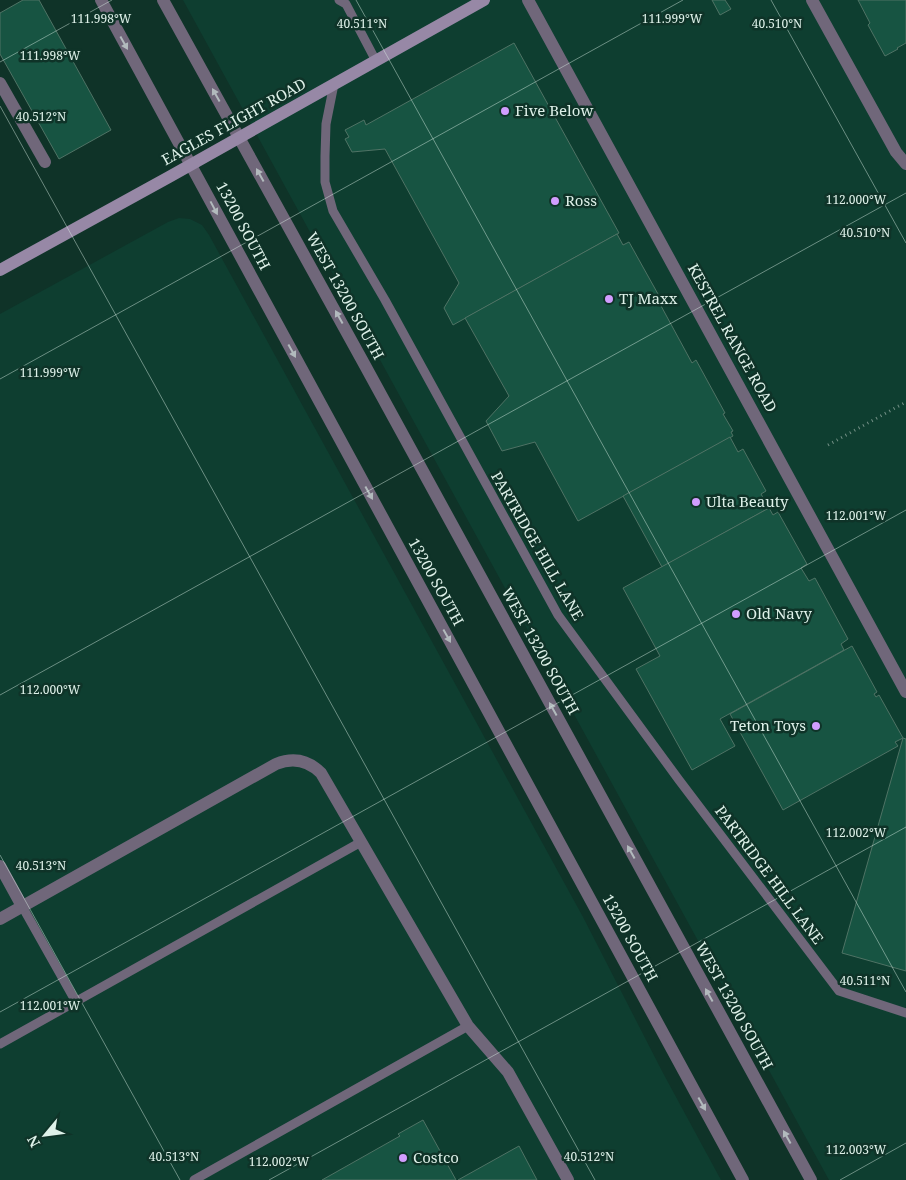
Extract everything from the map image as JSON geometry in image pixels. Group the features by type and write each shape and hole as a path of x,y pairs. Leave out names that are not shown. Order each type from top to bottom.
{"main road":[{"name":"EAGLES FLIGHT ROAD","path":"0,270 484,0"}],"street":[{"name":"13200 SOUTH","path":"101,0 743,1180"},
{"path":"163,0 239,138"},
{"name":"KESTREL RANGE ROAD","path":"528,0 906,692"},
{"path":"812,0 896,152 906,164"},
{"path":"0,84 45,162"},
{"name":"WEST 13200 SOUTH","path":"239,138 811,1180"},
{"path":"0,919 283,761 299,760 308,763 321,773 468,1026 508,1072 568,1180"},
{"path":"0,866 22,906"}],"lane":[{"path":"339,0 346,4 376,60"},
{"name":"PARTRIDGE HILL LANE","path":"334,84 326,124 325,156 325,182 333,211 385,300 558,615 838,991 906,1013"},
{"path":"0,1044 361,842"},
{"path":"22,906 76,1002"},
{"path":"194,1180 468,1026"}],"path":[{"path":"828,445 906,402"}],"shaded area":[{"path":"183,0 906,0 906,1180 829,1180"},
{"path":"179,218 190,219 202,225 209,235 583,917 663,1073 721,1180 0,1180 0,314 168,222"}],"building":[{"path":"23,0 39,0 111,130 59,159 0,54 0,13"},
{"path":"712,0 725,0 731,9 720,15"},
{"path":"858,0 906,0 906,43 885,56 868,25 870,23"},
{"path":"514,43 619,233 453,325 444,308 459,283 385,149 352,152 345,139 349,137 345,130 364,120 366,125"},
{"path":"617,234 623,245 629,242 663,303 660,304 692,363 696,360 725,413 723,414 733,431 731,432 733,436 578,521 535,442 502,451 486,421 509,396 465,318"},
{"name":"Ulta Beauty","path":"730,437 738,452 743,449 766,491 761,494 769,508 662,567 623,496"},
{"name":"Old Navy","path":"769,508 773,515 778,512 807,564 801,568 809,581 815,578 848,639 841,644 844,650 720,719 735,746 692,770 636,669 660,656 623,588"},
{"name":"Teton Toys","path":"852,646 877,692 874,694 876,697 879,695 903,738 895,742 898,746 783,810 730,714"},
{"path":"903,738 906,739 906,971 842,953"},
{"name":"Costco","path":"423,1120 456,1180 322,1180 400,1136 398,1134"},
{"name":"Costco","path":"519,1146 537,1180 458,1180"}],"place":[{"name":"Five Below","path":"505,111"},
{"name":"Ross","path":"555,201"},
{"name":"TJ Maxx","path":"609,299"},
{"name":"Ulta Beauty","path":"696,502"},
{"name":"Old Navy","path":"736,614"},
{"name":"Teton Toys","path":"816,726"},
{"name":"Costco","path":"403,1158"}]}
